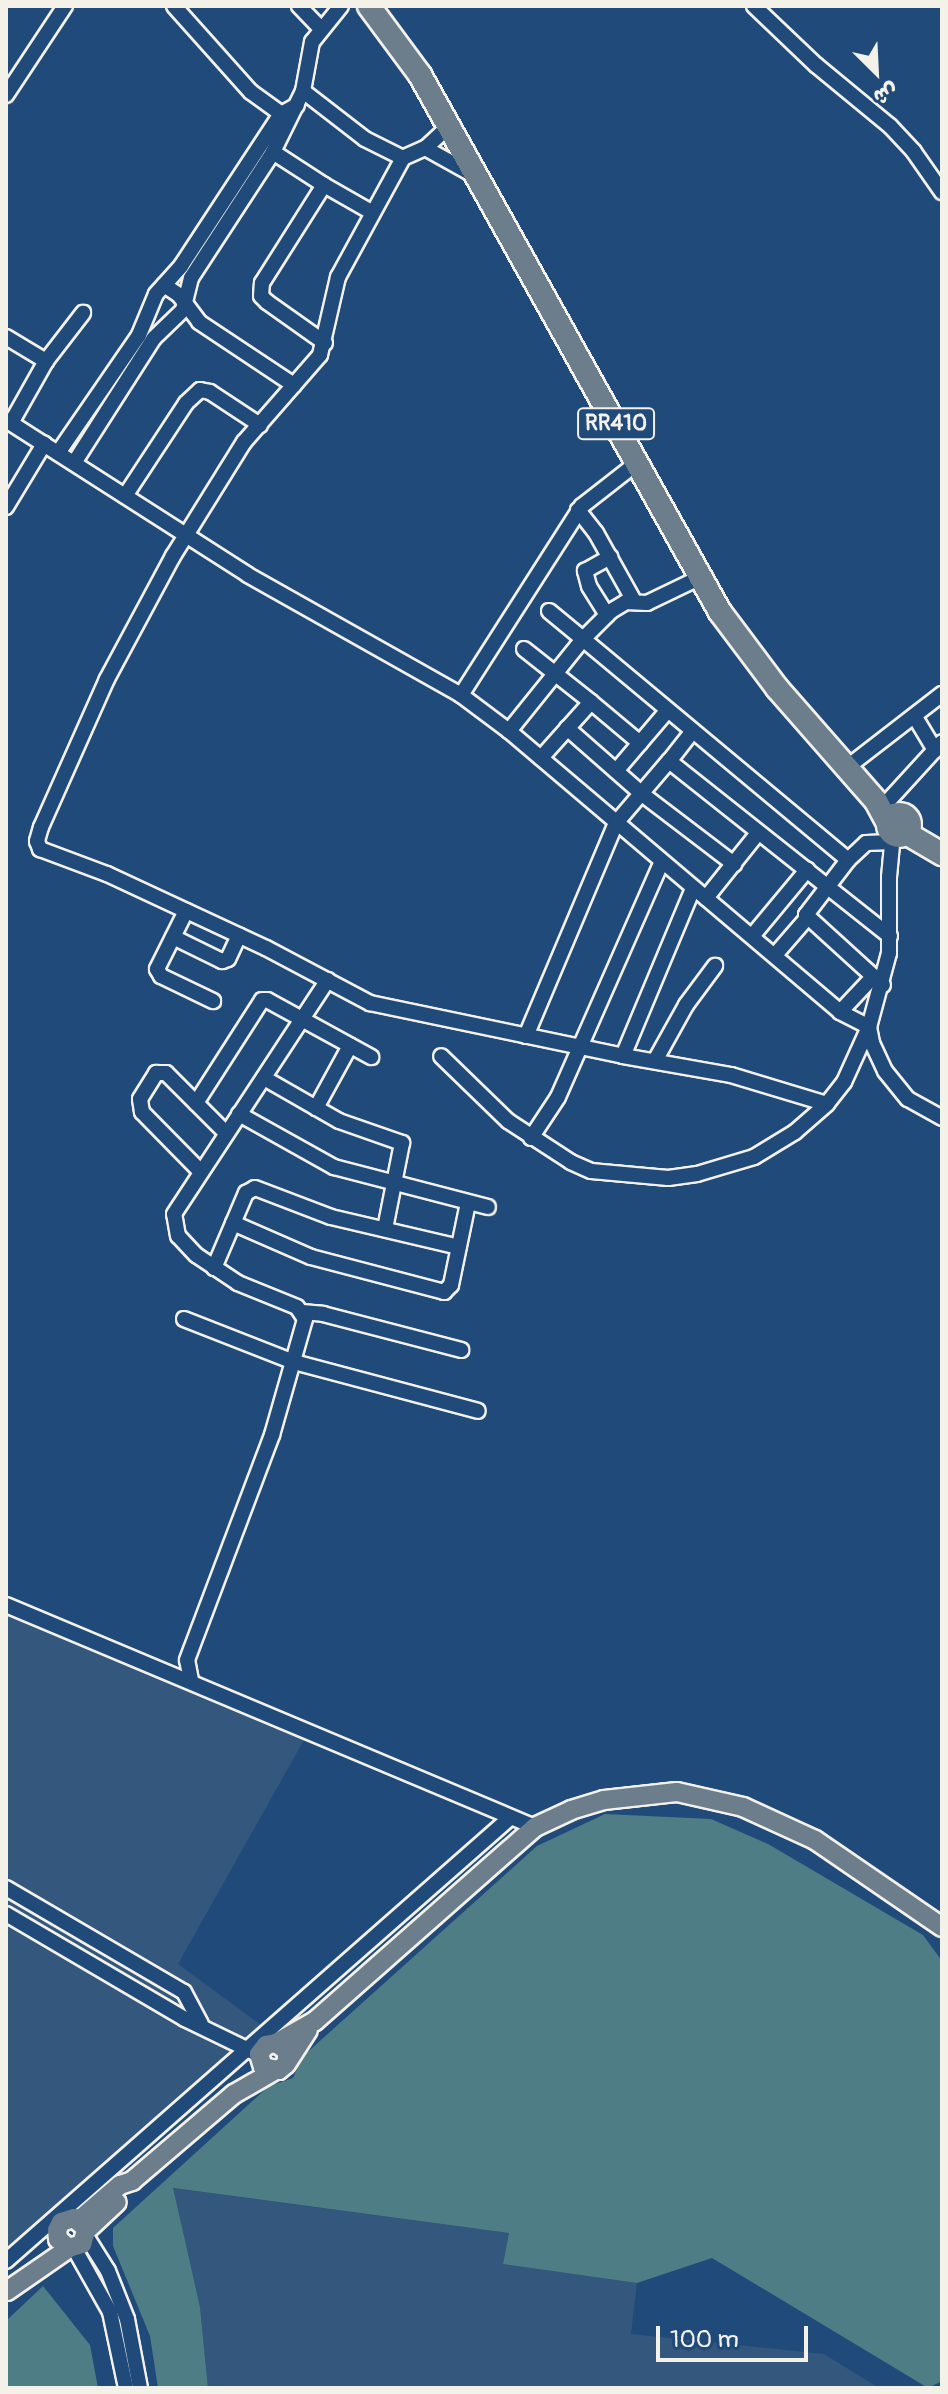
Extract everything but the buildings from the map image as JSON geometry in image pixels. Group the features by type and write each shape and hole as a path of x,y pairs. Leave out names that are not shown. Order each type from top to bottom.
{"highway":[{"name":"RR410","path":"369,6 410,58 701,577 748,653 895,825 942,854"},
{"name":"RR410","path":"384,6 429,69 727,606 755,647 854,762 895,825"}],"main road":[{"path":"6,2292 19,2275 71,2233 120,2185 132,2181 234,2094 281,2066 315,2021 535,1827 571,1810 604,1800 677,1792 717,1798 775,1819 815,1840 942,1927"},
{"path":"234,2094 255,2054 266,2045 276,2043 315,2021"},
{"path":"276,2043 284,2048 281,2066"},
{"path":"255,2054 263,2067 281,2066"}],"street":[{"path":"6,95 65,6"},
{"path":"174,6 251,92 286,118"},
{"path":"299,6 320,28"},
{"path":"58,453 139,335 151,302 181,266 300,98 310,49 320,28 341,6"},
{"path":"754,6 816,65 890,126 914,152 942,192"},
{"path":"300,98 365,139 403,158"},
{"path":"74,463 154,338 183,310 191,278 273,152 286,118"},
{"path":"449,126 425,148 403,158 332,292 325,343 320,355 260,425 217,483 187,535 107,679 37,841 40,849 107,874 239,935 379,1006 731,1075 827,1104"},
{"path":"425,148 478,177"},
{"path":"273,152 373,213"},
{"path":"324,185 262,283 260,292 277,310 325,343"},
{"path":"164,285 184,302 199,322 294,385"},
{"path":"151,302 165,318 199,322"},
{"path":"83,313 46,361 8,422 248,575 461,695 509,731 661,863 753,935 840,1012 869,1027 876,1056 899,1089 912,1103 942,1118"},
{"path":"6,337 46,361"},
{"path":"125,496 186,403 200,390 210,392 260,425"},
{"path":"6,507 44,444"},
{"path":"461,695 578,510 637,463"},
{"path":"578,510 610,557 634,601"},
{"path":"607,615 589,586 585,571 610,557"},
{"path":"509,731 583,639 607,615 634,601 647,603 701,577"},
{"path":"549,611 848,860"},
{"path":"524,649 640,743"},
{"path":"854,762 942,694"},
{"path":"541,758 591,702"},
{"path":"616,771 667,711"},
{"path":"441,1056 490,1105 531,1138 591,1171 668,1178 721,1168 774,1148 827,1104 853,1066 869,1027 890,936 895,825 938,746 915,717"},
{"path":"567,728 642,794 734,864"},
{"path":"526,1036 616,823 692,732"},
{"path":"669,761 890,936"},
{"path":"775,955 807,918 808,911 848,860 866,843 895,825"},
{"path":"706,898 758,833"},
{"path":"531,1138 558,1097 661,863"},
{"path":"753,935 807,870"},
{"path":"623,1056 693,889"},
{"path":"186,911 157,969 161,976 213,1001"},
{"path":"807,918 878,981"},
{"path":"173,937 222,961 228,959 239,935"},
{"path":"656,1059 686,1005 715,966"},
{"path":"328,980 178,1204 174,1226 181,1241 214,1268 302,1312 323,1314 461,1350"},
{"path":"840,1012 878,981"},
{"path":"196,1103 262,1000 371,1057"},
{"path":"316,1108 350,1046"},
{"path":"200,1171 145,1116 140,1103 154,1075 161,1072 226,1133"},
{"path":"264,1078 352,1128 401,1141 404,1148 385,1229"},
{"path":"239,1114 334,1167 488,1207"},
{"path":"214,1268 246,1193 255,1188 331,1217 459,1247"},
{"path":"233,1223 311,1257 441,1292 451,1285 468,1203"},
{"path":"191,1680 187,1660 272,1435 305,1323 302,1312"},
{"path":"184,1319 294,1362 478,1411"},
{"path":"6,1605 191,1680 535,1827"},
{"path":"6,2261 71,2233 255,2054 511,1817"},
{"path":"6,1888 184,1992 201,2024"},
{"path":"6,1914 185,2019 201,2024 255,2054"},
{"path":"71,2233 110,2312 126,2388"},
{"path":"71,2233 108,2271 127,2319 140,2388"}],"shaded area":[{"path":"6,1614 304,1740 178,1964 261,2025 6,2250"},
{"path":"172,2188 509,2233 503,2264 637,2283 631,2334 824,2354 879,2388 208,2388 200,2307"}],"green space":[{"path":"605,1814 711,1819 768,1844 923,1935 942,1961 942,2381 928,2388 712,2258 637,2283 503,2264 509,2233 173,2188 200,2307 208,2388 158,2388 150,2336 113,2246 113,2228 269,2086 293,2078 302,2057 537,1846"},
{"path":"43,2286 90,2345 98,2388 6,2388 6,2321"}]}
